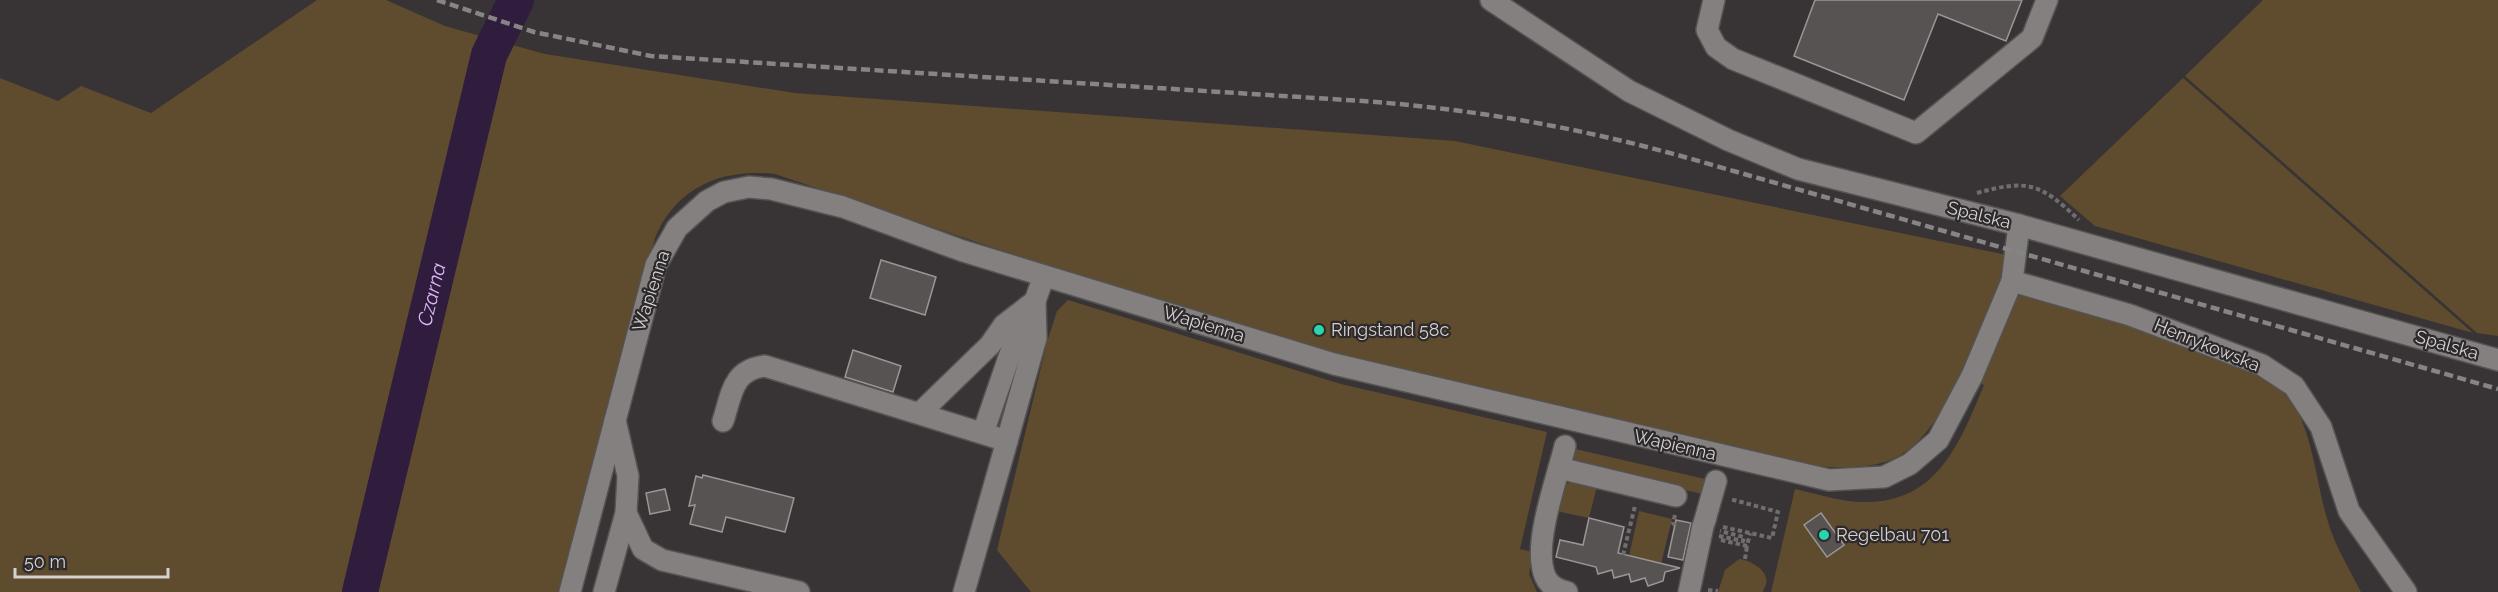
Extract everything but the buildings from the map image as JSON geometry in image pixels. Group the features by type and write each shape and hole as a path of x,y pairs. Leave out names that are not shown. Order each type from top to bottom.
{"street":[{"name":"Spalska","path":"1491,0 1629,92 1798,169 2019,225 2498,360"},
{"path":"1714,0 1707,30 1716,46 1733,59 1916,133 2032,38 2047,0"},
{"name":"Wapienna","path":"570,592 656,265 677,228 691,214 724,192 749,187 797,194 843,207 963,251 1334,364 1828,480 1857,481 1884,477 1910,464 1938,441 1972,376 2012,281"},
{"path":"2012,281 2019,225"},
{"path":"983,433 1018,331 1035,302 1044,276"},
{"name":"Henrykowska","path":"2012,281 2130,315 2262,365 2294,386 2321,427 2349,511 2406,592"},
{"path":"921,412 990,345 1004,325 1035,302"},
{"path":"964,592 1036,338 1035,302"},
{"path":"723,421 737,379 744,372 765,366 921,412 1007,441"},
{"path":"604,592 626,513 628,477 615,416"},
{"path":"1564,446 1541,544 1545,577 1555,589 1567,592"},
{"path":"1559,468 1676,496"},
{"path":"1689,592 1708,524 1713,488"},
{"path":"626,513 643,549 662,560 799,592"}],"path":[{"path":"1972,194 2012,183 2035,187 2057,199 2085,225"},
{"path":"1623,555 1639,487"},
{"path":"1713,488 1778,512 1772,538 1737,530"},
{"path":"1708,524 1715,530 1744,537 1743,541 1714,535 1713,538 1747,546"},
{"path":"1745,559 1750,533"},
{"path":"1712,590 1718,591"}],"shaded area":[{"path":"317,0 386,0 445,26 545,54 795,93 1455,141 2007,255 2003,276 1973,350 1945,405 1929,429 1912,447 1893,459 1865,466 1825,467 1363,361 1300,344 1033,261 775,174 737,174 719,178 688,194 664,220 655,238 561,592 0,592 0,78 58,101 81,86 151,113"},
{"path":"2263,0 2498,0 2498,336 2477,333 2185,76"},
{"path":"2183,78 2473,333 2095,226 2060,196"},
{"path":"2019,290 2120,321 2208,352 2274,383 2290,396 2309,442 2331,531 2361,592 1771,592 1795,489 1855,502 1889,500 1911,492 1943,465 1966,427 1984,385 1980,383"},
{"path":"1068,300 1341,384 1547,432 1520,549 1533,552 1529,574 1537,592 1031,592 997,550 1047,342 1057,311"},
{"path":"1571,448 1705,479 1702,494 1583,466 1571,458"},
{"path":"1573,481 1597,486 1589,518 1556,511 1563,486"},
{"path":"1639,511 1672,519 1661,564 1629,556"},
{"path":"1739,559 1751,563 1765,574 1766,584 1763,592 1718,592 1725,570"}],"waterway":[{"name":"Czarna","path":"360,592 489,55 516,0"}],"railway":[{"path":"437,0 534,32 651,56 1404,104 1484,114 1563,128 1681,156 2498,389"}],"place":[{"name":"Ringstand 58c","path":"1319,330"},
{"name":"Regelbau 701","path":"1824,535"}]}
